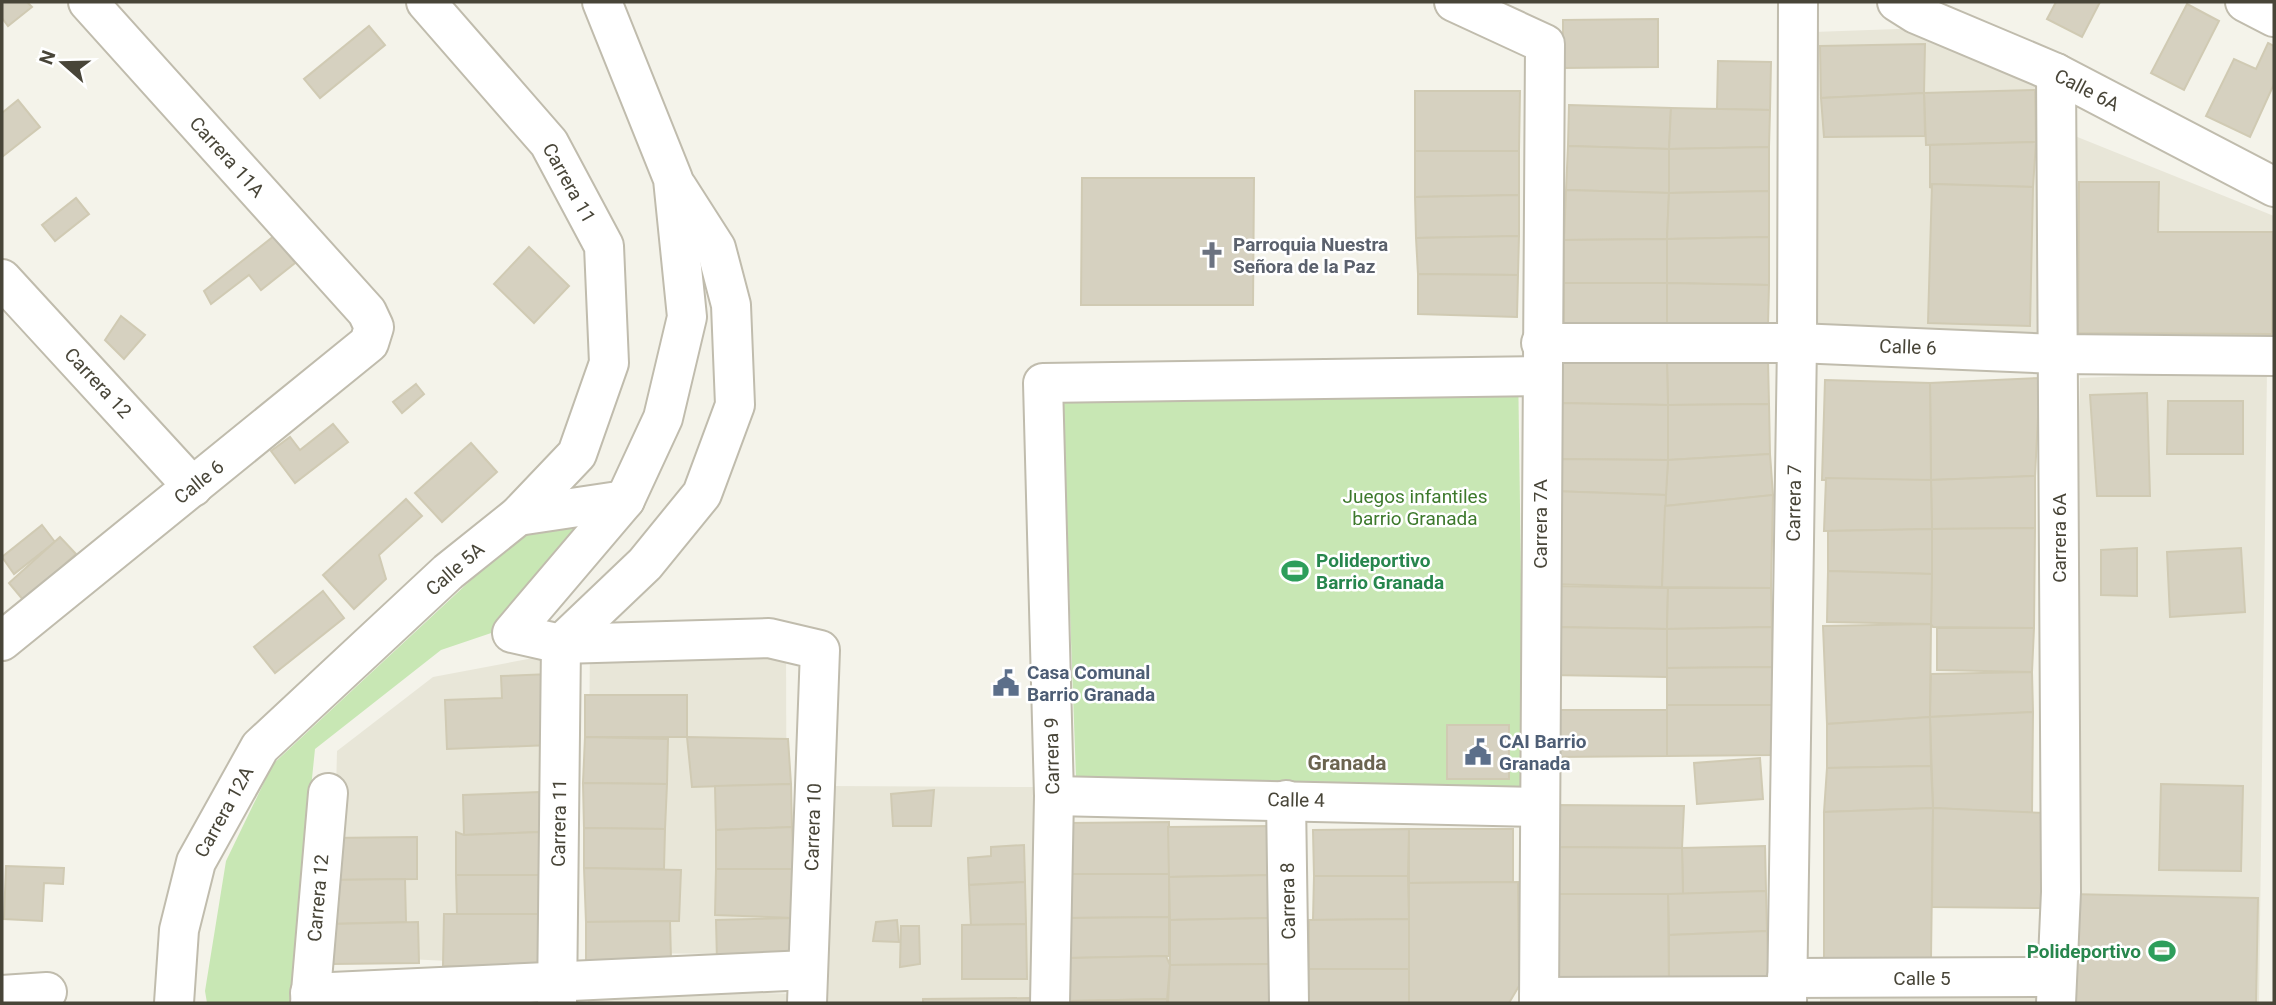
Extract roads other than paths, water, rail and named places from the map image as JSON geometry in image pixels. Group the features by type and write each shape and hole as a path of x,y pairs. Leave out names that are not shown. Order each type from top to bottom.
{"street":[{"name":"Carrera 11A","path":"88,2 367,312"},
{"name":"Carrera 11","path":"426,2 549,143 604,246 609,363"},
{"path":"602,2 673,179 716,248 731,305 735,405 702,494 645,564 561,644 512,633 625,500 663,418 687,317 673,179"},
{"name":"Carrera 7A","path":"1454,2 1545,44 1539,1000"},
{"name":"Carrera 7","path":"1787,993 1797,343 1798,2"},
{"name":"Calle 6A","path":"1897,2 1916,14 2056,74 2274,187"},
{"path":"2245,2 2274,17"},
{"name":"Carrera 6A","path":"2056,74 2061,892 2056,990"},
{"name":"Carrera 12","path":"2,279 193,487"},
{"name":"Calle 6","path":"2,642 369,343 374,327 367,312"},
{"name":"Calle 6","path":"1042,383 1541,359 1797,343 2057,354 2274,356"},
{"name":"Calle 5A","path":"260,747 448,572 518,516 577,454 609,363"},
{"name":"Carrera 9","path":"1042,383 1054,796 1050,1003"},
{"path":"518,516 625,500"},
{"name":"Carrera 10","path":"561,644 769,638 820,650 808,986"},
{"name":"Carrera 11","path":"557,993 561,644"},
{"name":"Carrera 12A","path":"174,1003 179,930 196,862 260,747"},
{"name":"Carrera 12","path":"310,998 328,793"},
{"name":"Calle 4","path":"1054,796 1539,807"},
{"name":"Carrera 8","path":"1286,800 1289,1003"},
{"path":"310,998 808,986"},
{"name":"Calle 5","path":"1539,1000 1787,993 2056,990"},
{"path":"2,995 47,992"}],"place":[{"name":"Parroquia Nuestra Señora de la Paz","path":"1212,255"},
{"name":"Polideportivo Barrio Granada","path":"1295,571"},
{"name":"Casa Comunal Barrio Granada","path":"1006,683"},
{"name":"CAI Barrio Granada","path":"1478,752"},
{"name":"Polideportivo","path":"2162,951"}],"district":[{"name":"Granada","path":"1347,763"}],"park label":[{"name":"Juegos infantiles barrio Granada","path":"1415,507"}]}
